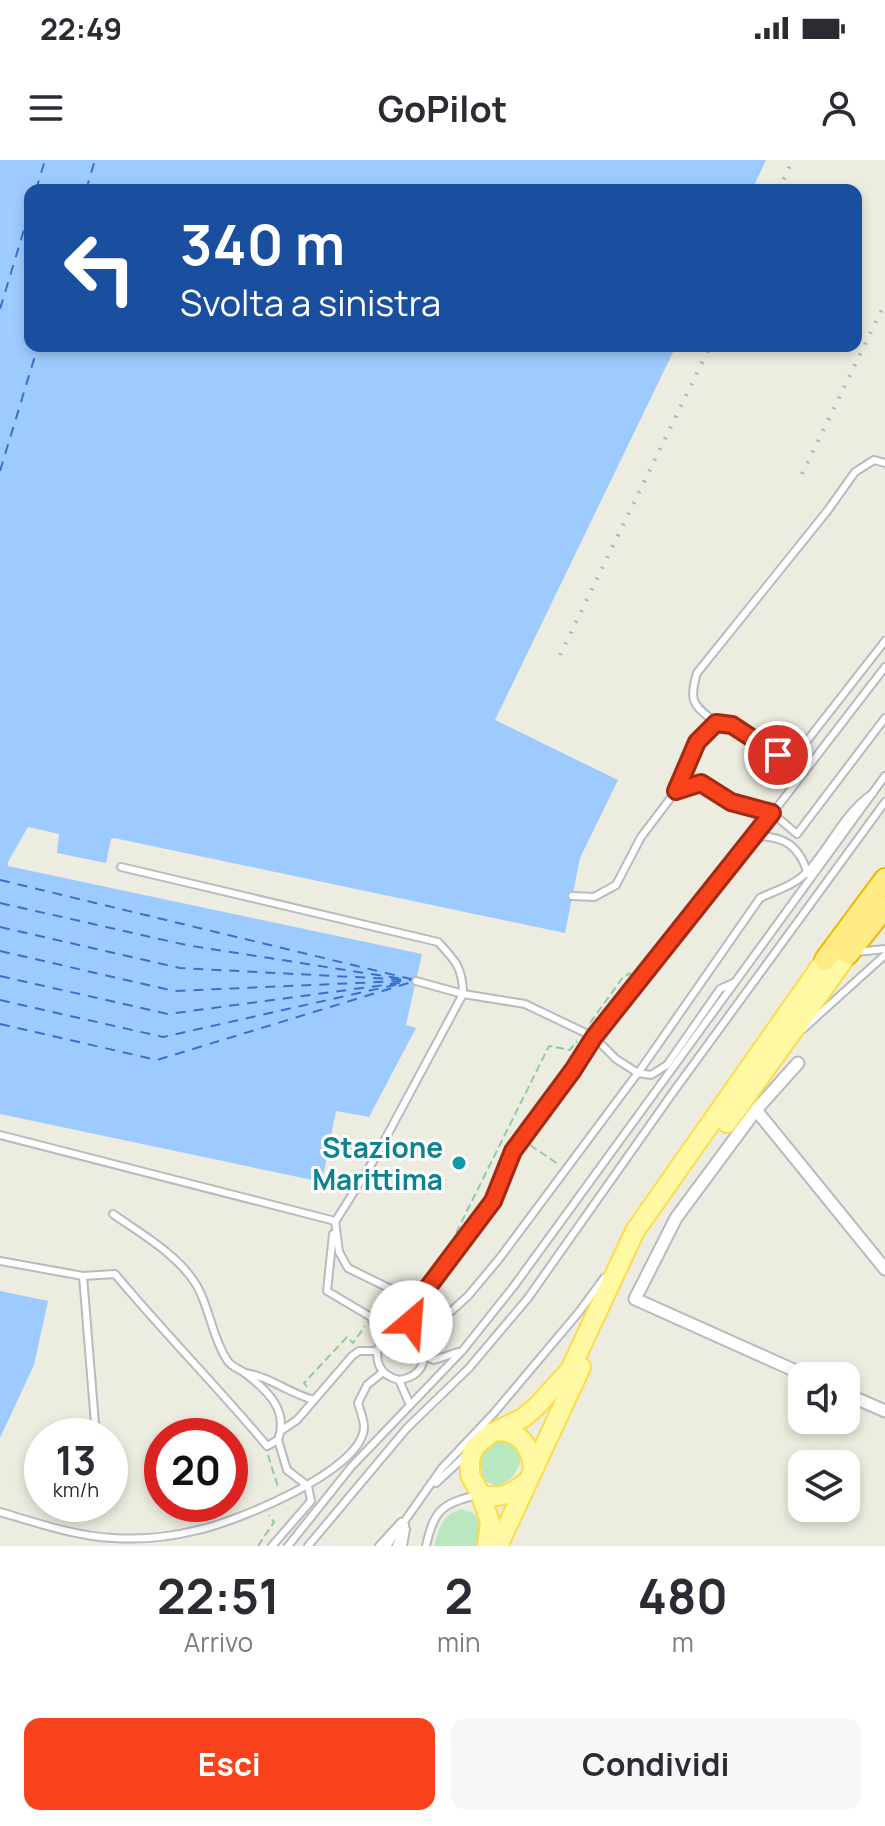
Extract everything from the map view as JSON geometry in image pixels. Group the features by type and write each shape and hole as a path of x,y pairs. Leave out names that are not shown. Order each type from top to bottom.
{"highway":[{"path":"825,960 885,879"},
{"path":"848,954 885,907"}],"main road":[{"path":"498,1546 638,1244 848,954"},
{"path":"487,1546 490,1522 470,1475 474,1448 536,1407 570,1370 635,1231 825,960"},
{"path":"481,1495 502,1496 513,1492 530,1475 530,1451 525,1442 508,1431 498,1431"}],"street":[{"path":"788,1367 635,1299 676,1218 756,1110 798,1063"},
{"path":"756,1110 885,1269"},
{"path":"860,1400 885,1411"}],"lane":[{"path":"885,463 874,460 855,472 697,673 691,692 694,701 716,723 732,725 778,755 799,751 885,641"},
{"path":"410,1333 417,1302 493,1201 513,1151 594,1037 885,667"},
{"path":"676,791 701,783 731,802 772,813 797,834 885,718"},
{"path":"572,896 594,897 616,885 641,837 676,791 697,742 716,723"},
{"path":"288,1546 351,1467 463,1350 565,1219 885,776"},
{"path":"335,1221 339,1252 348,1268 417,1302 436,1316 447,1315 468,1296 499,1259 638,1073 760,898 791,884 808,872 855,806 873,793"},
{"path":"308,1546 407,1428 469,1368 528,1298 674,1091 885,802"},
{"path":"755,836 783,839 802,855 809,880"},
{"path":"121,867 438,942 463,975 463,994 375,1158 335,1221 327,1291 371,1317 380,1342"},
{"path":"825,960 885,949"},
{"path":"787,1040 819,1017 885,955"},
{"path":"416,981 463,994 525,1004 594,1037 616,1059 638,1073 651,1075 667,1065 720,989 735,982"},
{"path":"0,1135 335,1221"},
{"path":"329,1147 375,1158"},
{"path":"113,1214 172,1256 196,1283 217,1341 229,1364 245,1373 277,1405 282,1430 278,1440 287,1470 308,1486 311,1501 272,1546"},
{"path":"387,1546 460,1446 494,1413 579,1312 635,1231"},
{"path":"0,1261 83,1276 115,1274 267,1446 278,1440"},
{"path":"83,1276 95,1418"},
{"path":"399,1331 410,1333 420,1342 424,1356 422,1365 417,1373 399,1380 383,1372 377,1362 376,1351 388,1334 399,1331"},
{"path":"424,1356 434,1360 463,1350"},
{"path":"282,1430 297,1420 352,1356 359,1351 376,1351"},
{"path":"0,1512 68,1531 112,1538 162,1538 202,1529 253,1511 308,1486 338,1467 359,1442 364,1428 358,1403 367,1385 383,1372"},
{"path":"245,1373 257,1375 314,1400"},
{"path":"399,1380 410,1405"},
{"path":"422,1497 474,1448"},
{"path":"426,1546 431,1525 440,1509 452,1501 481,1495"},
{"path":"379,1546 409,1514"},
{"path":"396,1546 409,1514"},
{"path":"403,1546 409,1514"}],"path":[{"path":"258,1546 274,1522"}],"green space":[{"path":"503,1438 518,1448 520,1463 511,1477 496,1486 483,1480 480,1460 492,1441"},
{"path":"461,1509 473,1513 483,1525 479,1546 434,1546 445,1519"}],"water":[{"path":"0,160 766,160 755,184 24,184 24,352 673,352 495,720 618,780 580,858 565,933 114,838 111,839 106,863 57,853 59,834 28,827 8,866 422,954 406,1025 416,1028 369,1117 336,1111 322,1182 0,1114"},
{"path":"0,1291 48,1301 34,1365 0,1438"}],"ferry route":[{"path":"38,184 45,160"},
{"path":"88,184 95,160"},
{"path":"0,309 24,230"},
{"path":"0,471 36,352"},
{"path":"0,880 415,980"},
{"path":"0,903 186,945 403,979"},
{"path":"0,927 180,968 411,980"},
{"path":"0,951 174,991 403,981"},
{"path":"0,976 168,1014 407,982"},
{"path":"0,1024 157,1060 415,981"},
{"path":"0,1000 163,1037 399,984"}],"railway":[{"path":"781,184 793,160"},
{"path":"862,350 885,303"},
{"path":"560,655 707,352"},
{"path":"802,474 861,352"}],"place":[{"name":"Stazione Marittima","path":"459,1163"}],"route":[{"path":"411,1322 417,1302 493,1201 513,1151 594,1037 772,813 731,802 701,783 676,791 697,742 716,723 732,725 778,755"}]}
